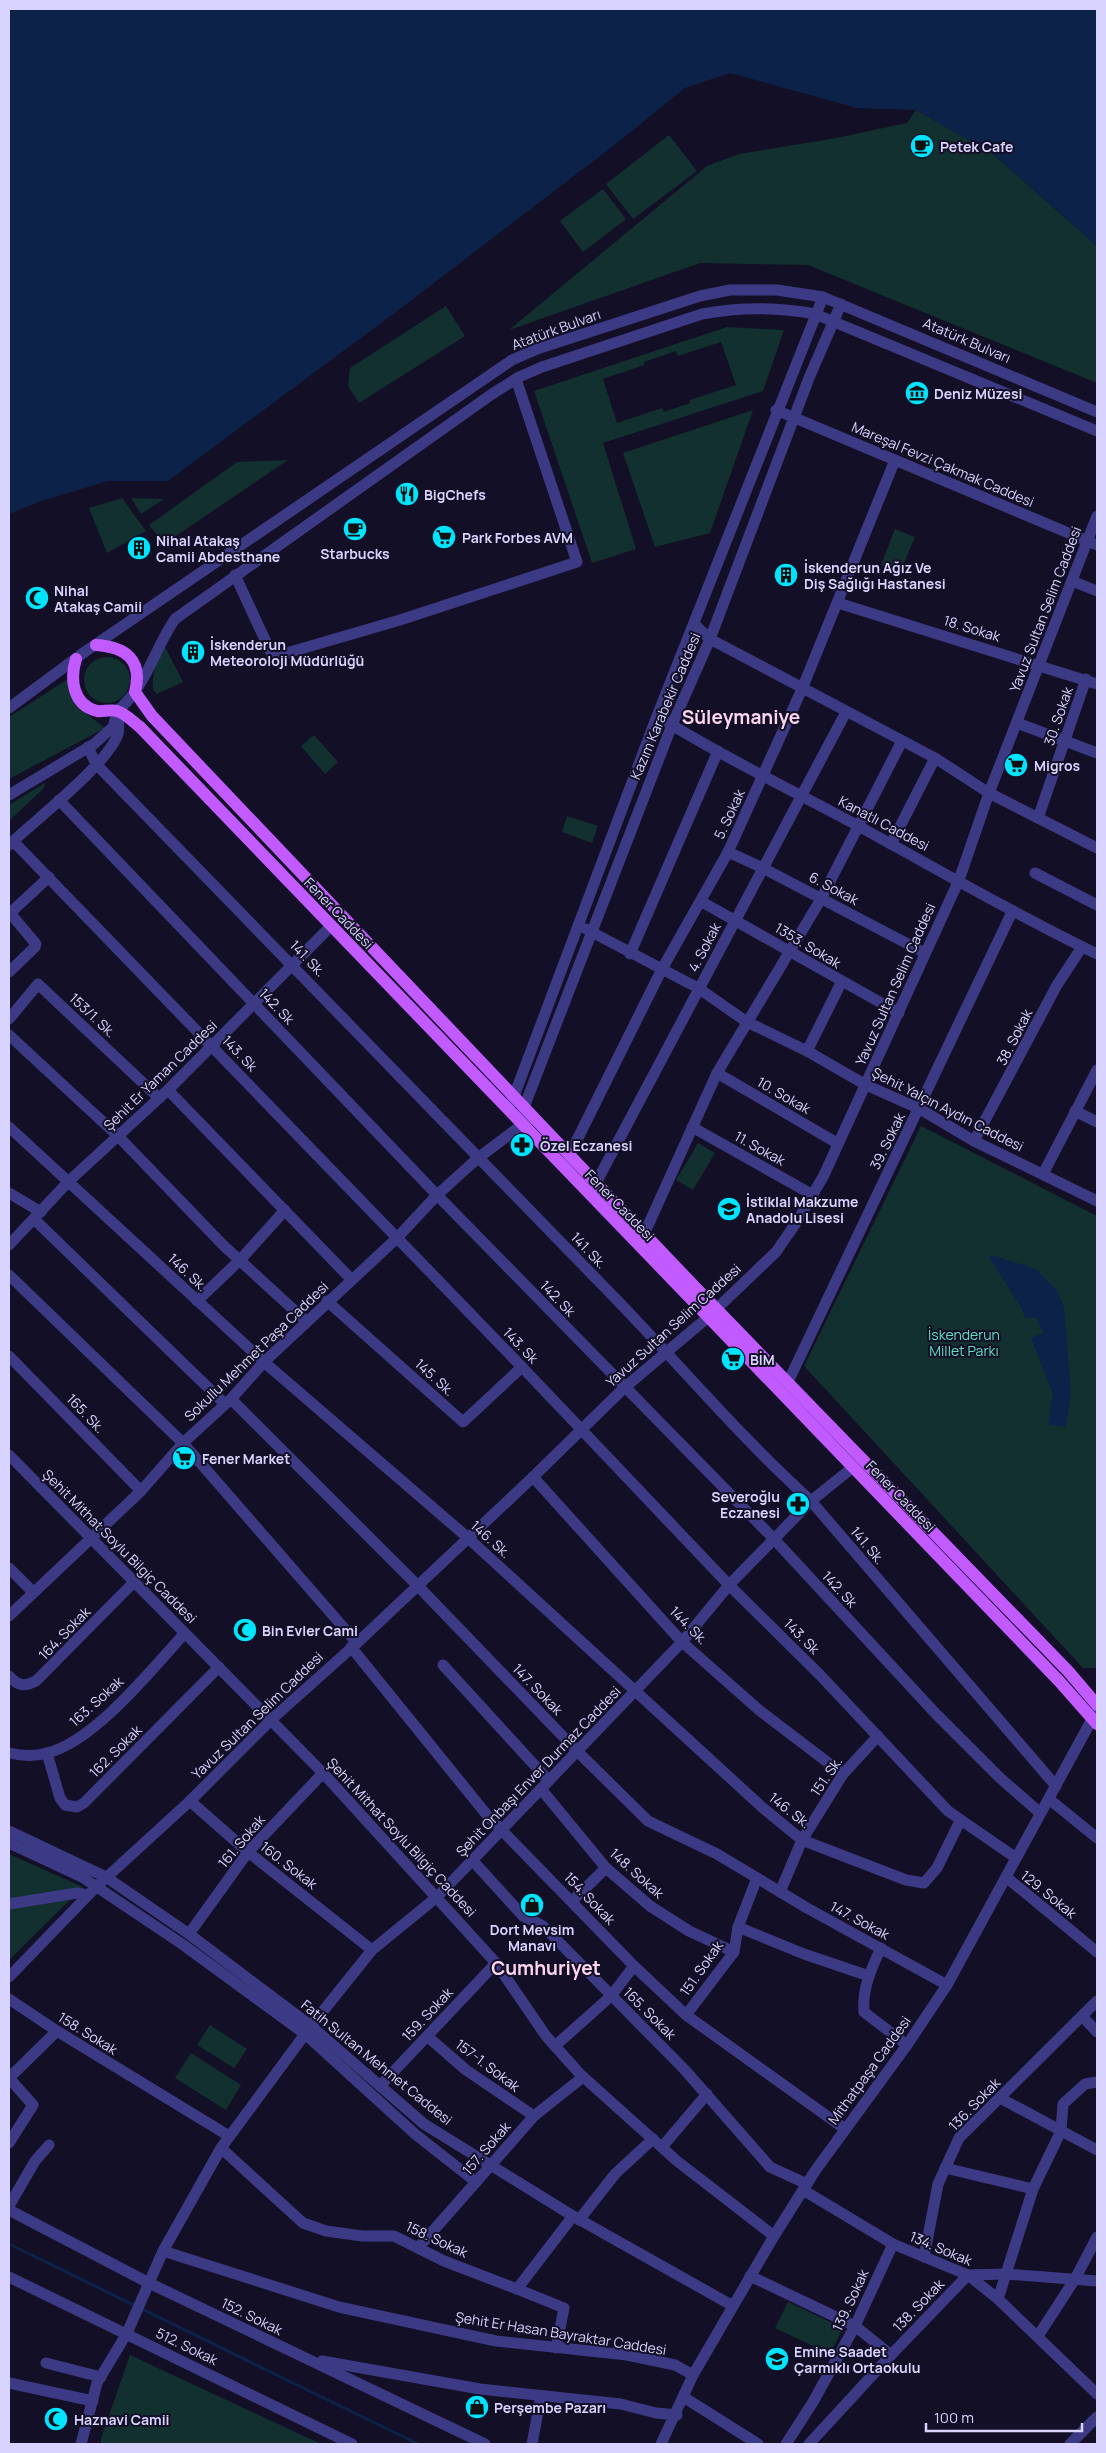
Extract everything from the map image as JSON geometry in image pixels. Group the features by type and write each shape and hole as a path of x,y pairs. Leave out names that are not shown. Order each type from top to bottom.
{"main road":[{"path":"117,711 97,711 88,707 77,696 72,684 86,652 121,650 130,657 136,667 138,681 135,692"},
{"name":"Fener Caddesi","path":"135,692 152,716 644,1233 712,1314 852,1468 1096,1718"},
{"name":"Fener Caddesi","path":"117,711 140,727 639,1247 788,1382 1068,1671 1097,1705"}],"street":[{"name":"Atatürk Bulvarı","path":"9,708 86,652 512,360 537,349 700,296 730,290 777,290 823,296 1097,412"},
{"name":"Kazım Karabekir Caddesi","path":"509,1111 513,1096 657,716 776,410 823,296"},
{"name":"Kazım Karabekir Caddesi","path":"521,1124 529,1112 591,932 672,726 710,639 794,418 841,304"},
{"path":"9,795 94,744 113,726 117,711 135,692 162,637 175,619 516,379 542,367 702,314 728,309 774,308 815,314 834,320 1097,431"},
{"path":"235,575 273,657 400,620 577,562 516,379"},
{"name":"Mareşal Fevzi Çakmak Caddesi","path":"776,410 1092,543"},
{"name":"5. Sokak","path":"564,1168 662,969 702,902 728,852 802,689 895,460"},
{"name":"Yavuz Sultan Selim Caddesi","path":"9,1977 106,1877 190,1801 272,1719 533,1477 624,1388 712,1314 776,1252 824,1175 959,880 989,794 1072,581 1092,543 1097,516"},
{"path":"1072,581 1097,591"},
{"name":"18. Sokak","path":"838,603 1097,684"},
{"path":"694,624 710,639 935,758 989,794 1097,848"},
{"name":"30. Sokak","path":"1038,818 1086,679"},
{"path":"11,843 59,800 110,749 119,732 117,711"},
{"name":"4. Sokak","path":"592,1198 596,1182 846,712"},
{"name":"Kanatlı Caddesi","path":"657,716 763,777 959,880 1012,912 1097,954"},
{"path":"1017,723 1097,753"},
{"path":"639,1247 717,1073 822,898 902,740"},
{"name":"141. Sk.","path":"88,747 96,764 293,964 478,1158 668,1352 778,1470 811,1501 1056,1786"},
{"path":"630,954 718,751"},
{"path":"891,844 935,758"},
{"name":"142. Sk","path":"59,800 437,1195 774,1539 936,1714 999,1777 1039,1812"},
{"name":"143. Sk","path":"11,843 49,877 522,1368 729,1586 960,1821 1016,1858"},
{"name":"6. Sokak","path":"728,852 822,898 925,953"},
{"path":"1035,873 1097,905"},
{"path":"9,972 36,944 9,913 49,877"},
{"name":"1353. Sokak","path":"702,902 841,983 899,1013"},
{"name":"39. Sokak","path":"788,1382 1012,912"},
{"name":"Şehit Yalçın Aydın Caddesi","path":"578,925 630,954 698,988 747,1022 807,1051 866,1085 920,1108 974,1141 1097,1200"},
{"name":"Şehit Er Yaman Caddesi","path":"9,1245 69,1181 168,1090 331,926"},
{"name":"38. Sokak","path":"974,1141 1009,1079 1057,985 1082,947"},
{"path":"807,1051 841,983"},
{"name":"153/1. Sk.","path":"9,1019 38,984 159,1098"},
{"path":"9,1035 118,1136 240,1260 306,1321"},
{"path":"1043,1174 1097,1070"},
{"name":"10. Sokak","path":"717,1073 837,1143"},
{"path":"168,1090 351,1279"},
{"path":"1075,1110 1097,1122"},
{"name":"Sokullu Mehmet Paşa Caddesi","path":"9,1616 32,1592 141,1491 183,1443 228,1401 264,1362 397,1238 437,1195 478,1158 521,1124"},
{"name":"146. Sk.","path":"9,1127 264,1362 467,1537 763,1808 802,1840 906,1880 924,1883 937,1868 960,1821"},
{"name":"11. Sokak","path":"692,1127 813,1194"},
{"name":"147. Sokak","path":"9,1194 38,1216 417,1585 577,1751 648,1821 717,1854 780,1892 947,1984"},
{"path":"197,1301 240,1260 285,1210"},
{"name":"154. Sokak","path":"9,1275 183,1443 354,1645 487,1815 572,1900 634,1966 686,2015 846,2129"},
{"name":"145. Sk.","path":"327,1302 463,1422 522,1368"},
{"name":"165. Sk.","path":"9,1356 141,1491"},
{"name":"Şehit Mithat Soylu Bilgiç Caddesi","path":"9,1455 323,1772 496,1963 555,2046 583,2076 658,2143 774,2236"},
{"name":"Şehit Onbaşı Enver Durmaz Caddesi","path":"81,2444 92,2401 101,2377 127,2333 163,2251 221,2148 308,2030 372,1950 437,1897 473,1861 682,1642 729,1586 774,1539 811,1501 852,1468"},
{"name":"144. Sk.","path":"533,1477 682,1642 759,1710 843,1774"},
{"path":"9,1568 32,1592"},
{"name":"164. Sokak","path":"9,1676 20,1684 27,1685 36,1681 134,1582"},
{"name":"163. Sokak","path":"9,1753 24,1756 47,1753 68,1745 93,1728 130,1692 185,1633"},
{"name":"148. Sokak","path":"443,1665 544,1785 606,1868 661,1914 689,1931 734,1952"},
{"name":"162. Sokak","path":"47,1753 60,1798 65,1805 77,1807 84,1803 219,1667"},
{"name":"Mithatpaşa Caddesi","path":"661,2444 685,2398 693,2375 750,2276 805,2187 907,2045 947,1984 1006,1877 1039,1812 1049,1799 1096,1718"},
{"name":"151. Sk.","path":"780,1892 802,1840 843,1774 878,1736"},
{"name":"161. Sokak","path":"189,1934 248,1852 323,1772"},
{"path":"1049,1799 1097,1838"},
{"name":"160. Sokak","path":"190,1801 248,1852 372,1950"},
{"name":"Fatih Sultan Mehmet Caddesi","path":"9,1831 106,1877 189,1934 380,2086 424,2124 576,2218 733,2306"},
{"name":"Fatih Sultan Mehmet Caddesi","path":"9,1843 82,1877 92,1891 182,1944 308,2030 400,2120 476,2182"},
{"name":"165. Sokak","path":"473,1861 523,1916 543,1926 707,2094 770,2167 805,2187"},
{"path":"572,1900 606,1868"},
{"name":"129. Sokak","path":"1006,1877 1097,1952"},
{"name":"151. Sokak","path":"686,2015 734,1952 738,1927 757,1878"},
{"path":"9,1904 92,1891"},
{"path":"738,1927 804,1954 868,1976"},
{"path":"881,1948 868,1976 863,1999 864,2012 907,2045"},
{"name":"159. Sokak","path":"380,2086 496,1963"},
{"path":"555,2046 611,1996 634,1966"},
{"name":"158. Sokak","path":"9,1999 57,2031 230,2136"},
{"name":"136. Sokak","path":"924,2257 938,2184 959,2138 1097,2002"},
{"path":"1082,2016 1097,2032"},
{"path":"9,2143 33,2105 9,2078 57,2031"},
{"name":"157-1. Sokak","path":"427,2036 466,2070 534,2116"},
{"name":"157. Sokak","path":"418,2248 534,2116 583,2076"},
{"path":"998,2299 1033,2189 1061,2131 1063,2104 1085,2084 1097,2082"},
{"path":"517,2288 615,2174 658,2143 707,2094"},
{"path":"1000,2098 1097,2150"},
{"path":"400,2120 424,2124"},
{"path":"9,2206 36,2161 49,2146"},
{"name":"158. Sokak","path":"221,2148 303,2223 326,2231 362,2236 394,2236 444,2260 564,2308 556,2348"},
{"path":"945,2168 1033,2189"},
{"name":"134. Sokak","path":"805,2187 893,2244 968,2275 998,2299 1097,2394"},
{"name":"152. Sokak","path":"9,2210 149,2283 485,2444"},
{"path":"1038,2336 1075,2279 1097,2237"},
{"name":"139. Sokak","path":"786,2444 813,2402 856,2326 893,2244"},
{"name":"Şehit Er Hasan Bayraktar Caddesi","path":"163,2251 339,2308 496,2341 627,2355 675,2365 693,2375"},
{"path":"968,2275 1005,2274 1097,2281"},
{"name":"138. Sokak","path":"809,2444 968,2275"},
{"name":"512. Sokak","path":"9,2276 352,2444"},
{"path":"750,2276 856,2326 891,2355"},
{"path":"308,2359 480,2389 621,2404 656,2413 677,2415"},
{"path":"46,2363 101,2377"},
{"path":"9,2383 92,2401"},
{"path":"532,2444 541,2396"},
{"path":"685,2398 758,2444"},
{"path":"1070,2444 1097,2417"}],"green space":[{"path":"916,110 993,154 1097,246 1097,383 808,265 700,263 509,330 707,166 739,154 831,139 907,123"},
{"path":"669,135 697,171 633,219 606,184"},
{"path":"603,189 626,219 583,252 560,221"},
{"path":"446,306 465,336 359,403 348,386 350,368"},
{"path":"727,327 784,330 763,391 603,443 636,549 592,563 534,391","holes":["721,342 736,385 690,400 690,403 664,412 662,408 617,423 603,379 644,365 644,362 676,351 678,356"]},
{"path":"753,410 710,533 655,547 623,453"},
{"path":"288,460 164,544 149,525 237,462"},
{"path":"122,498 146,531 107,553 89,508"},
{"path":"131,498 164,499 141,514"},
{"path":"895,529 915,537 900,573 881,565"},
{"path":"165,647 183,682 157,694 153,690 153,678 159,657"},
{"path":"107,657 120,661 126,667 130,680 126,693 120,699 107,703 94,699 88,693 84,680 88,667 94,661"},
{"path":"68,679 75,705 105,728 9,779 9,717"},
{"path":"314,735 338,762 325,774 301,746"},
{"path":"45,783 44,788 9,821 9,805"},
{"path":"567,816 598,826 592,843 562,832"},
{"name":"İskenderun Millet Parkı","path":"921,1126 1097,1216 1097,1668 1083,1668 804,1366"},
{"path":"698,1143 715,1153 693,1190 676,1180"},
{"path":"9,1854 83,1887 9,1960"},
{"path":"210,2025 247,2049 234,2068 197,2045"},
{"path":"191,2053 241,2085 226,2110 175,2078"},
{"path":"788,2302 843,2328 830,2354 775,2328"},
{"path":"130,2355 321,2444 101,2444 101,2438"}],"water":[{"path":"9,9 1097,9 1097,246 993,154 916,110 857,108 730,73 685,88 617,143 396,312 168,481 108,481 41,501 9,514"},
{"path":"991,1255 1036,1269 1057,1290 1064,1308 1071,1394 1066,1427 1048,1424 1053,1394 1031,1338 1043,1333 1037,1318 1025,1318 1021,1307 990,1259"}],"waterway":[{"path":"9,2244 418,2444"}],"place":[{"name":"Petek Cafe","path":"922,146"},
{"name":"Deniz Müzesi","path":"917,393"},
{"name":"BigChefs","path":"407,494"},
{"name":"Starbucks","path":"355,529"},
{"name":"Park Forbes AVM","path":"444,537"},
{"name":"Nihal Atakaş Camii Abdesthane","path":"139,548"},
{"name":"İskenderun Ağız Ve Diş Sağlığı Hastanesi","path":"786,575"},
{"name":"Nihal Atakaş Camii","path":"37,598"},
{"name":"İskenderun Meteoroloji Müdürlüğü","path":"193,652"},
{"name":"Migros","path":"1016,765"},
{"name":"Özel Eczanesi","path":"522,1145"},
{"name":"İstiklal Makzume Anadolu Lisesi","path":"729,1209"},
{"name":"BİM","path":"733,1359"},
{"name":"Fener Market","path":"184,1458"},
{"name":"Severoğlu Eczanesi","path":"798,1504"},
{"name":"Bin Evler Cami","path":"245,1630"},
{"name":"Dort Mevsim Manavı","path":"532,1905"},
{"name":"Emine Saadet Çarmıklı Ortaokulu","path":"777,2359"},
{"name":"Perşembe Pazarı","path":"477,2407"},
{"name":"Haznavi Camii","path":"56,2419"}],"district":[{"name":"Süleymaniye","path":"741,717"},
{"name":"Cumhuriyet","path":"546,1968"}]}
